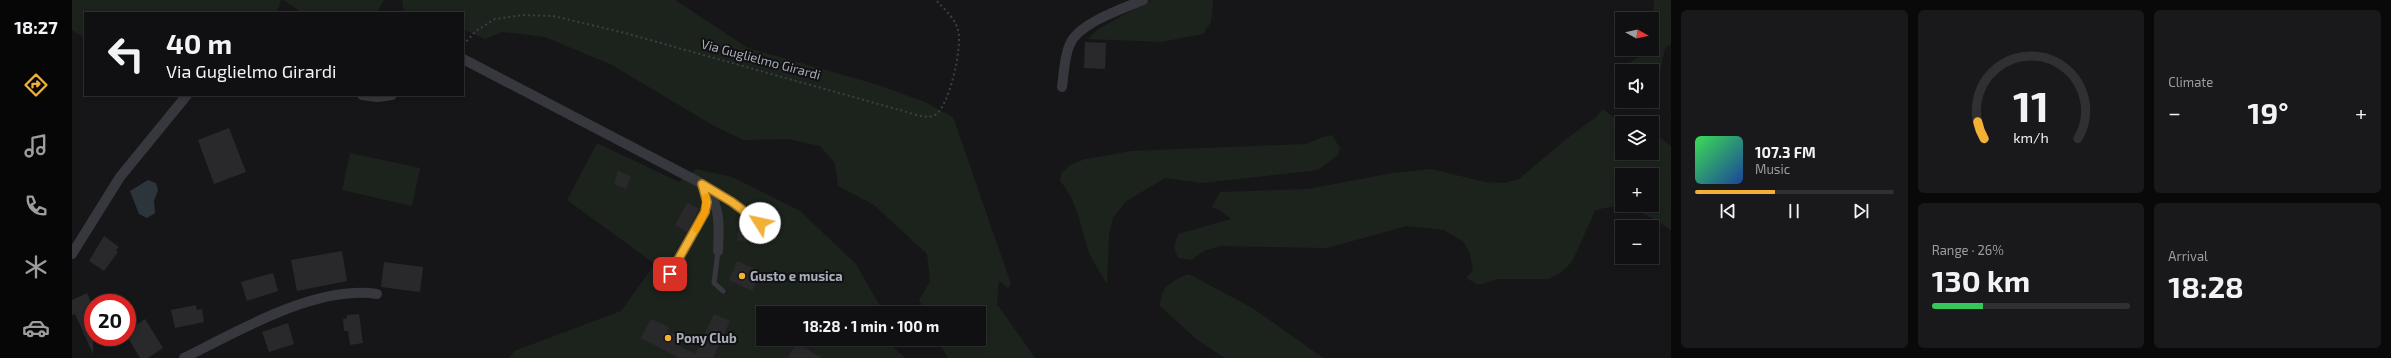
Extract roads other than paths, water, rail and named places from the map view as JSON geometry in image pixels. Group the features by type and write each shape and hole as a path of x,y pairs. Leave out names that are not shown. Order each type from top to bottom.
{"street":[{"path":"1062,87 1069,46 1078,33 1090,24 1143,0"},
{"path":"464,60 702,184 713,198 717,208 718,251"},
{"path":"72,254 120,177 186,96"},
{"path":"370,96 384,96"},
{"path":"184,358 261,320 300,305 349,293 377,294"}],"lane":[{"path":"702,184 732,202 770,229 774,236"},
{"path":"670,274 705,212 707,202 702,184"},
{"path":"718,251 714,280 715,286 722,291"}],"place":[{"name":"Gusto e musica","path":"742,276"},
{"name":"Pony Club","path":"668,338"}]}
